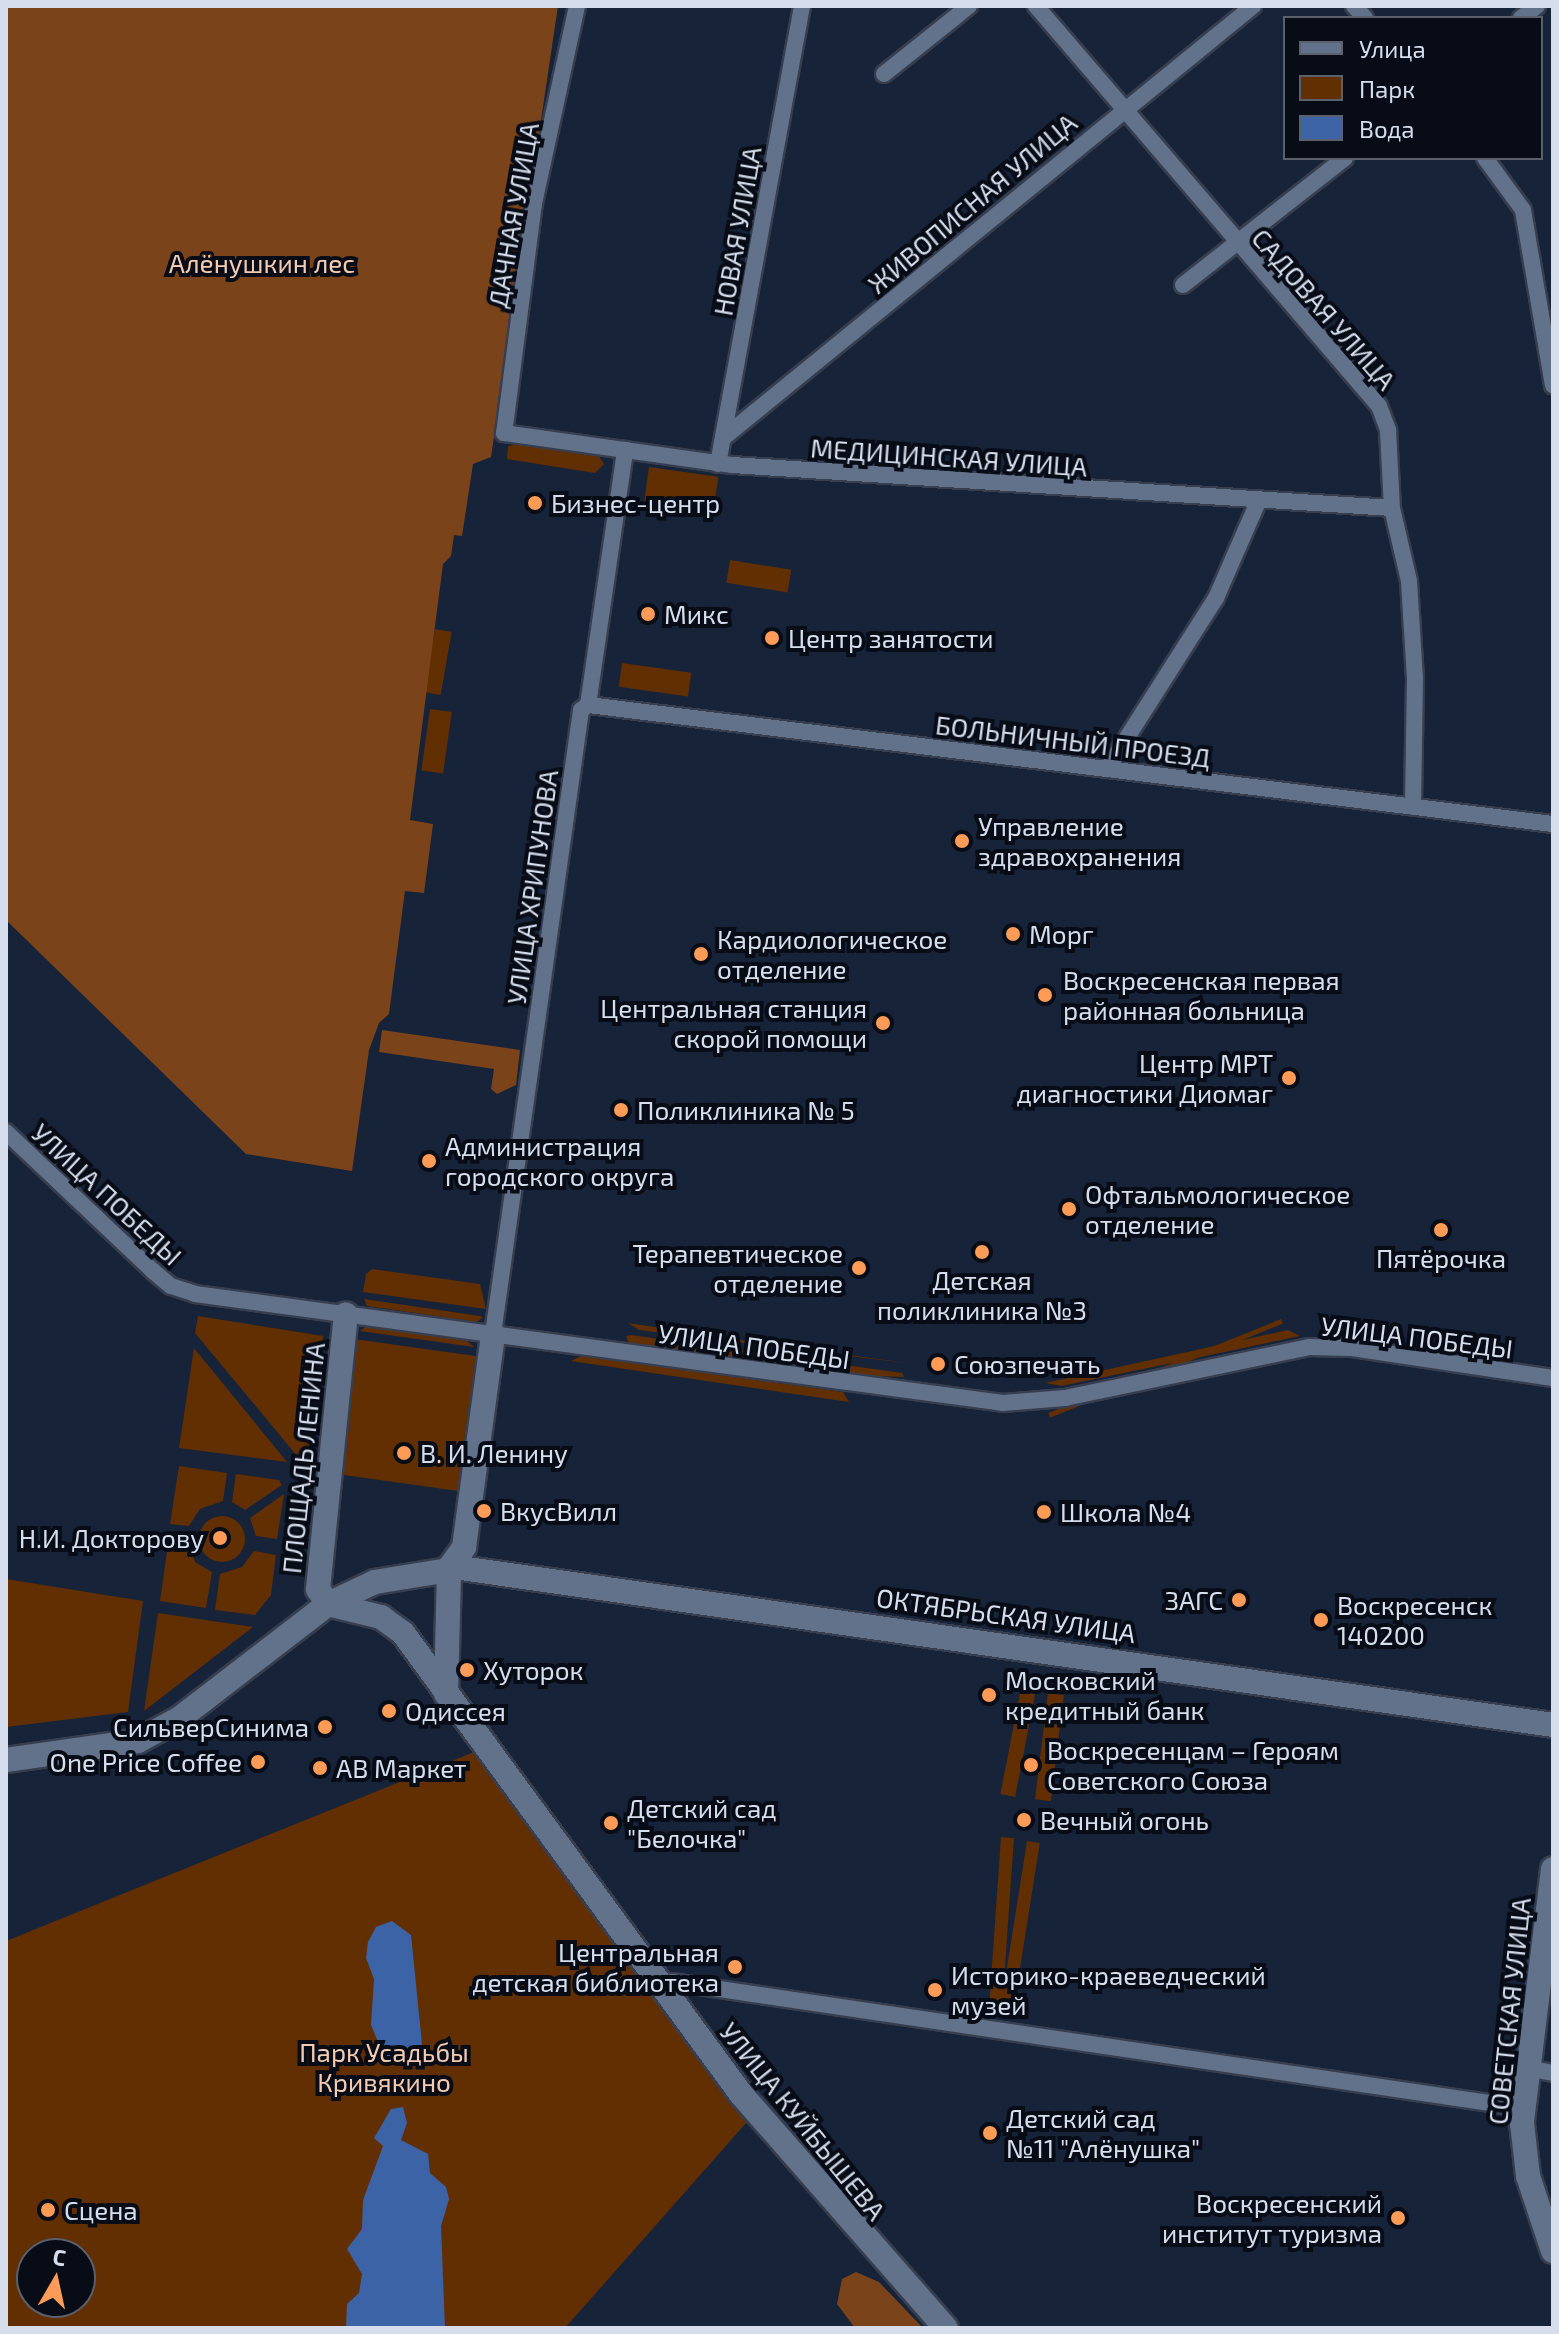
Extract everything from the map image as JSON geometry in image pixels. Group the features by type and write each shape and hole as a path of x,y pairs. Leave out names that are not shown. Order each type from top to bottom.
{"street":[{"name":"ДАЧНАЯ УЛИЦА","path":"504,433 534,203 577,6"},
{"name":"НОВАЯ УЛИЦА","path":"718,464 802,6"},
{"path":"884,74 969,6"},
{"name":"САДОВАЯ УЛИЦА","path":"1036,6 1236,244 1379,406 1392,454 1392,508 1409,581 1415,678 1413,807"},
{"name":"ЖИВОПИСНАЯ УЛИЦА","path":"723,438 1006,210 1124,107 1253,6"},
{"path":"1183,285 1342,160"},
{"path":"1486,160 1523,210 1553,385"},
{"name":"МЕДИЦИНСКАЯ УЛИЦА","path":"504,433 718,464 1258,502 1392,508"},
{"name":"УЛИЦА ХРИПУНОВА","path":"493,1334 581,710 588,705 625,450"},
{"path":"1107,769 1216,598 1258,502"},
{"name":"БОЛЬНИЧНЫЙ ПРОЕЗД","path":"588,705 1553,824"},
{"name":"УЛИЦА ПОБЕДЫ","path":"6,1132 171,1286 195,1294 1003,1403 1065,1398 1309,1347 1352,1348 1553,1378"},
{"name":"ПЛОЩАДЬ ЛЕНИНА","path":"328,1604 318,1589 346,1314"},
{"path":"446,1694 449,1568 464,1547 493,1334"},
{"name":"ОКТЯБРЬСКАЯ УЛИЦА","path":"6,1760 138,1741 159,1732 328,1604 375,1582 449,1568 597,1584 1553,1725"},
{"name":"УЛИЦА КУЙБЫШЕВА","path":"328,1604 391,1622 741,2094 946,2328"},
{"name":"СОВЕТСКАЯ УЛИЦА","path":"1553,1869 1523,2108 1528,2176 1553,2251"},
{"path":"660,1987 672,1982 1523,2108"},
{"path":"1527,2068 1553,2073"}],"green space":[{"name":"Алёнушкин лес","path":"6,6 558,6 491,457 473,464 462,536 454,535 451,556 443,564 410,820 433,824 424,893 405,891 389,1014 379,1023 369,1050 352,1171 246,1154 6,920"},
{"path":"519,444 598,455 604,464 595,473 507,459 508,446"},
{"path":"649,467 718,477 713,512 644,503"},
{"path":"730,560 791,570 788,592 726,583"},
{"path":"435,629 452,632 441,695 424,692"},
{"path":"622,663 691,673 688,697 619,687"},
{"path":"430,709 452,712 443,773 421,770"},
{"path":"382,1030 520,1050 516,1085 497,1094 491,1089 494,1069 379,1052"},
{"path":"372,1269 480,1284 486,1309 363,1292 366,1274"},
{"path":"364,1299 483,1317 477,1322 367,1306"},
{"path":"198,1316 323,1336 307,1468 195,1333"},
{"path":"1281,1319 1283,1324 1050,1418 1048,1413"},
{"path":"628,1323 734,1339 914,1364 639,1330"},
{"path":"368,1325 465,1339 474,1347 360,1331"},
{"path":"1288,1330 1300,1336 1062,1386 1045,1383"},
{"path":"626,1336 902,1373 904,1377 848,1375 629,1343"},
{"path":"354,1339 481,1357 462,1491 335,1474"},
{"path":"194,1348 287,1462 179,1448"},
{"path":"581,1356 843,1392 849,1402 571,1361"},
{"path":"179,1466 227,1473 223,1501 200,1509 189,1526 170,1524"},
{"path":"236,1474 279,1480 282,1485 245,1510 232,1502"},
{"path":"284,1494 277,1539 256,1536 250,1518"},
{"path":"222,1516 238,1523 245,1539 238,1555 222,1562 206,1555 199,1539 206,1523"},
{"path":"169,1537 187,1539 195,1562 212,1572 206,1608 160,1601"},
{"path":"254,1551 276,1555 271,1595 255,1615 215,1610 220,1574 242,1567"},
{"path":"6,1579 143,1601 128,1712 6,1727"},
{"path":"158,1613 253,1627 144,1711"},
{"path":"1021,1688 1036,1691 1015,1797 1000,1794"},
{"path":"1048,1693 1064,1695 1051,1801 1035,1799"},
{"name":"Парк Усадьбы Кривякино","path":"474,1752 747,2122 565,2328 6,2328 6,1941"},
{"path":"1001,1837 1014,1838 1002,2008 989,2008"},
{"path":"1027,1841 1040,1843 1013,2012 1000,2010"},
{"path":"856,2272 879,2282 923,2328 855,2328 837,2304 842,2279"}],"water":[{"path":"392,1921 411,1935 422,2044 419,2055 408,2059 384,2056 371,2025 374,1979 366,1958 368,1942 376,1927"},
{"path":"403,2107 407,2123 401,2140 428,2154 430,2173 446,2187 449,2199 441,2226 445,2328 346,2328 347,2304 359,2293 362,2274 347,2249 362,2229 363,2200 383,2146 374,2138 391,2109"}],"place":[{"name":"Бизнес-центр","path":"535,503"},
{"name":"Микс","path":"648,614"},
{"name":"Центр занятости","path":"772,638"},
{"name":"Управление здравохранения","path":"962,841"},
{"name":"Морг","path":"1013,934"},
{"name":"Кардиологическое отделение","path":"701,954"},
{"name":"Воскресенская первая районная больница","path":"1045,995"},
{"name":"Центральная станция скорой помощи","path":"883,1023"},
{"name":"Центр МРТ диагностики Диомаг","path":"1289,1078"},
{"name":"Поликлиника № 5","path":"621,1110"},
{"name":"Администрация городского округа","path":"429,1161"},
{"name":"Офтальмологическое отделение","path":"1069,1209"},
{"name":"Пятёрочка","path":"1441,1230"},
{"name":"Детская поликлиника №3","path":"982,1252"},
{"name":"Терапевтическое отделение","path":"859,1268"},
{"name":"Союзпечать","path":"938,1364"},
{"name":"В. И. Ленину","path":"404,1453"},
{"name":"ВкусВилл","path":"484,1511"},
{"name":"Школа №4","path":"1044,1512"},
{"name":"Н.И. Докторову","path":"220,1538"},
{"name":"ЗАГС","path":"1239,1600"},
{"name":"Воскресенск 140200","path":"1321,1620"},
{"name":"Хуторок","path":"467,1670"},
{"name":"Московский кредитный банк","path":"989,1695"},
{"name":"Одиссея","path":"389,1711"},
{"name":"СильверСинима","path":"325,1727"},
{"name":"One Price Coffee","path":"258,1762"},
{"name":"Воскресенцам – Героям Советского Союза","path":"1031,1765"},
{"name":"АВ Маркет","path":"320,1768"},
{"name":"Вечный огонь","path":"1024,1820"},
{"name":"Детский сад \"Белочка\"","path":"611,1823"},
{"name":"Центральная детская библиотека","path":"735,1967"},
{"name":"Историко-краеведческий музей","path":"935,1990"},
{"name":"Детский сад №11 \"Алёнушка\"","path":"990,2133"},
{"name":"Сцена","path":"48,2210"},
{"name":"Воскресенский институт туризма","path":"1398,2218"}]}
